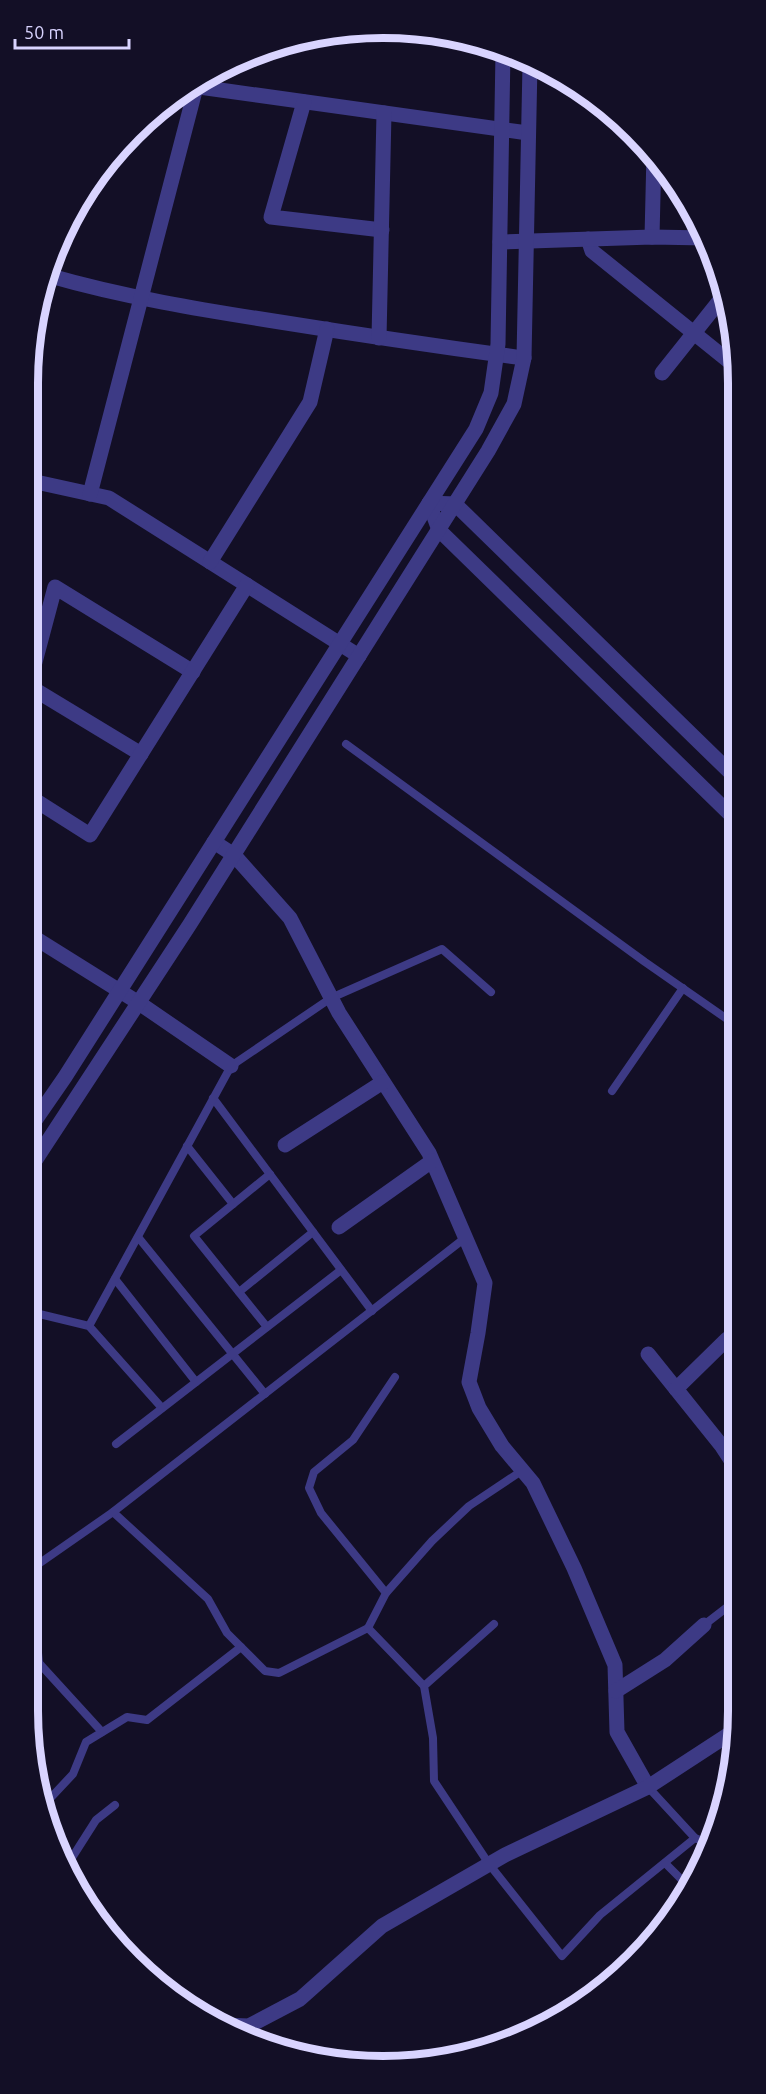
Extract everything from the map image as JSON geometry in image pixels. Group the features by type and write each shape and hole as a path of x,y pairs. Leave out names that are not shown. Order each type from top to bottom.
{"street":[{"path":"38,1116 120,991 476,429 491,393 498,344 503,59"},
{"path":"38,1156 234,855 439,530 514,404 524,358 530,70"},
{"path":"203,88 528,133"},
{"path":"90,494 192,95"},
{"path":"304,102 271,217 382,230"},
{"path":"379,338 384,113"},
{"path":"652,237 654,169"},
{"path":"500,242 696,238"},
{"path":"588,239 592,251 728,361"},
{"path":"54,277 87,287 234,315 524,358"},
{"path":"662,373 719,301"},
{"path":"210,562 310,402 327,329"},
{"path":"38,482 109,498 359,656"},
{"path":"429,502 455,504 728,770"},
{"path":"429,502 439,530 728,812"},
{"path":"38,802 90,835 247,585"},
{"path":"38,650 55,587 193,672"},
{"path":"38,693 141,754"},
{"path":"214,842 234,855 290,918 331,998 432,1161 485,1283 469,1382 479,1408 502,1446 533,1483 574,1568 615,1665 617,1732 648,1787"},
{"path":"38,940 139,1003 231,1066"},
{"path":"285,1144 383,1082"},
{"path":"339,1227 432,1161"},
{"path":"676,1389 727,1339"},
{"path":"648,1354 728,1455"},
{"path":"616,1691 665,1660 704,1625"},
{"path":"241,2026 249,2026 300,1999 382,1926 489,1864 648,1787 728,1735"}],"lane":[{"path":"346,744 728,1020"},
{"path":"89,1326 231,1066 331,998 442,949 491,992"},
{"path":"612,1091 683,988"},
{"path":"213,1098 372,1311"},
{"path":"187,1146 233,1204"},
{"path":"267,1327 194,1236 270,1174"},
{"path":"239,1292 313,1232"},
{"path":"138,1237 265,1394"},
{"path":"38,1564 113,1512 465,1238"},
{"path":"116,1444 341,1270"},
{"path":"115,1279 196,1382"},
{"path":"38,1314 89,1326 162,1408"},
{"path":"386,1593 321,1512 309,1488 314,1472 353,1440 395,1377"},
{"path":"113,1512 208,1599 227,1633 265,1671 279,1673 368,1628 386,1593 432,1541 469,1506 523,1470"},
{"path":"704,1625 728,1606"},
{"path":"424,1686 494,1624"},
{"path":"368,1628 424,1686 433,1738 434,1781 489,1864 562,1956 600,1916 694,1838"},
{"path":"38,1643 39,1663 102,1732"},
{"path":"49,1800 73,1774 86,1742 127,1717 147,1720 241,1647"},
{"path":"648,1787 694,1838 703,1841"},
{"path":"71,1859 96,1820 115,1805"},
{"path":"665,1863 683,1881"}]}
